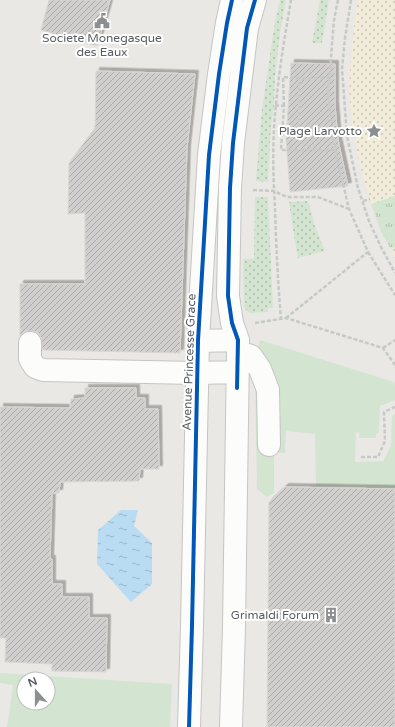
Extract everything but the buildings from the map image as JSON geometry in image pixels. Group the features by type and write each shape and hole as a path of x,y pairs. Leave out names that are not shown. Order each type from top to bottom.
{"street":[{"name":"Avenue Princesse Grace","path":"189,727 198,341 209,155 219,74 232,0"},
{"path":"231,727 241,347 232,323 228,296 230,188 233,143 247,28 255,0"},
{"path":"198,341 241,347 251,356 260,369 268,390 269,445"},
{"path":"30,343 30,359 35,367 43,370 197,373 241,347"}],"path":[{"path":"280,320 274,191 275,106 291,0"},
{"path":"338,0 334,20 328,94 335,150 349,209 368,252 395,295"},
{"path":"351,0 342,69 347,136 358,188 369,221 395,273"},
{"path":"329,77 299,79 283,77 284,106 281,150 335,150"},
{"path":"299,79 299,134"},
{"path":"275,106 284,106"},
{"path":"253,190 274,191 287,197 318,197 349,209"},
{"path":"363,201 370,199"},
{"path":"241,347 280,320 286,318 368,252"},
{"path":"286,318 383,348 395,365"},
{"path":"383,348 395,340"},
{"path":"361,456 378,457 385,441 384,412 395,407"}],"green space":[{"path":"280,0 286,0 280,33 275,76 268,182 256,181 262,109 275,22"},
{"path":"320,0 329,0 322,43 312,43"},
{"path":"395,196 395,247 391,249 381,232 371,204"},
{"path":"255,197 268,197 273,308 268,308 268,312 250,313 244,307 243,259 254,259"},
{"path":"308,201 315,226 325,251 298,258 289,202"},
{"path":"260,340 394,382 395,400 380,406 379,433 376,434 376,438 359,438 359,433 356,432 355,462 383,461 391,446 392,416 395,414 395,487 316,486 315,434 286,431 285,453 274,452 274,493 267,497 257,489 255,380 262,395 262,453 275,441 257,352"},
{"path":"0,673 16,674 16,711 56,711 56,677 172,684 170,727 7,727 13,685 0,683"}],"sand":[{"name":"Plage Larvotto","path":"358,0 395,0 395,258 386,241 366,188 354,132 350,104 350,76"}],"water":[{"path":"121,510 138,510 134,526 152,543 152,584 131,602 97,564 98,530"}],"cycle path":[{"path":"189,727 198,341 209,155 219,74 232,0"},
{"path":"237,388 238,340 232,323 228,296 230,188 233,143 247,28 255,0"}],"place":[{"name":"Societe Monegasque des Eaux","path":"102,21"},
{"name":"Plage Larvotto","path":"374,131"},
{"name":"Grimaldi Forum","path":"331,615"}]}
